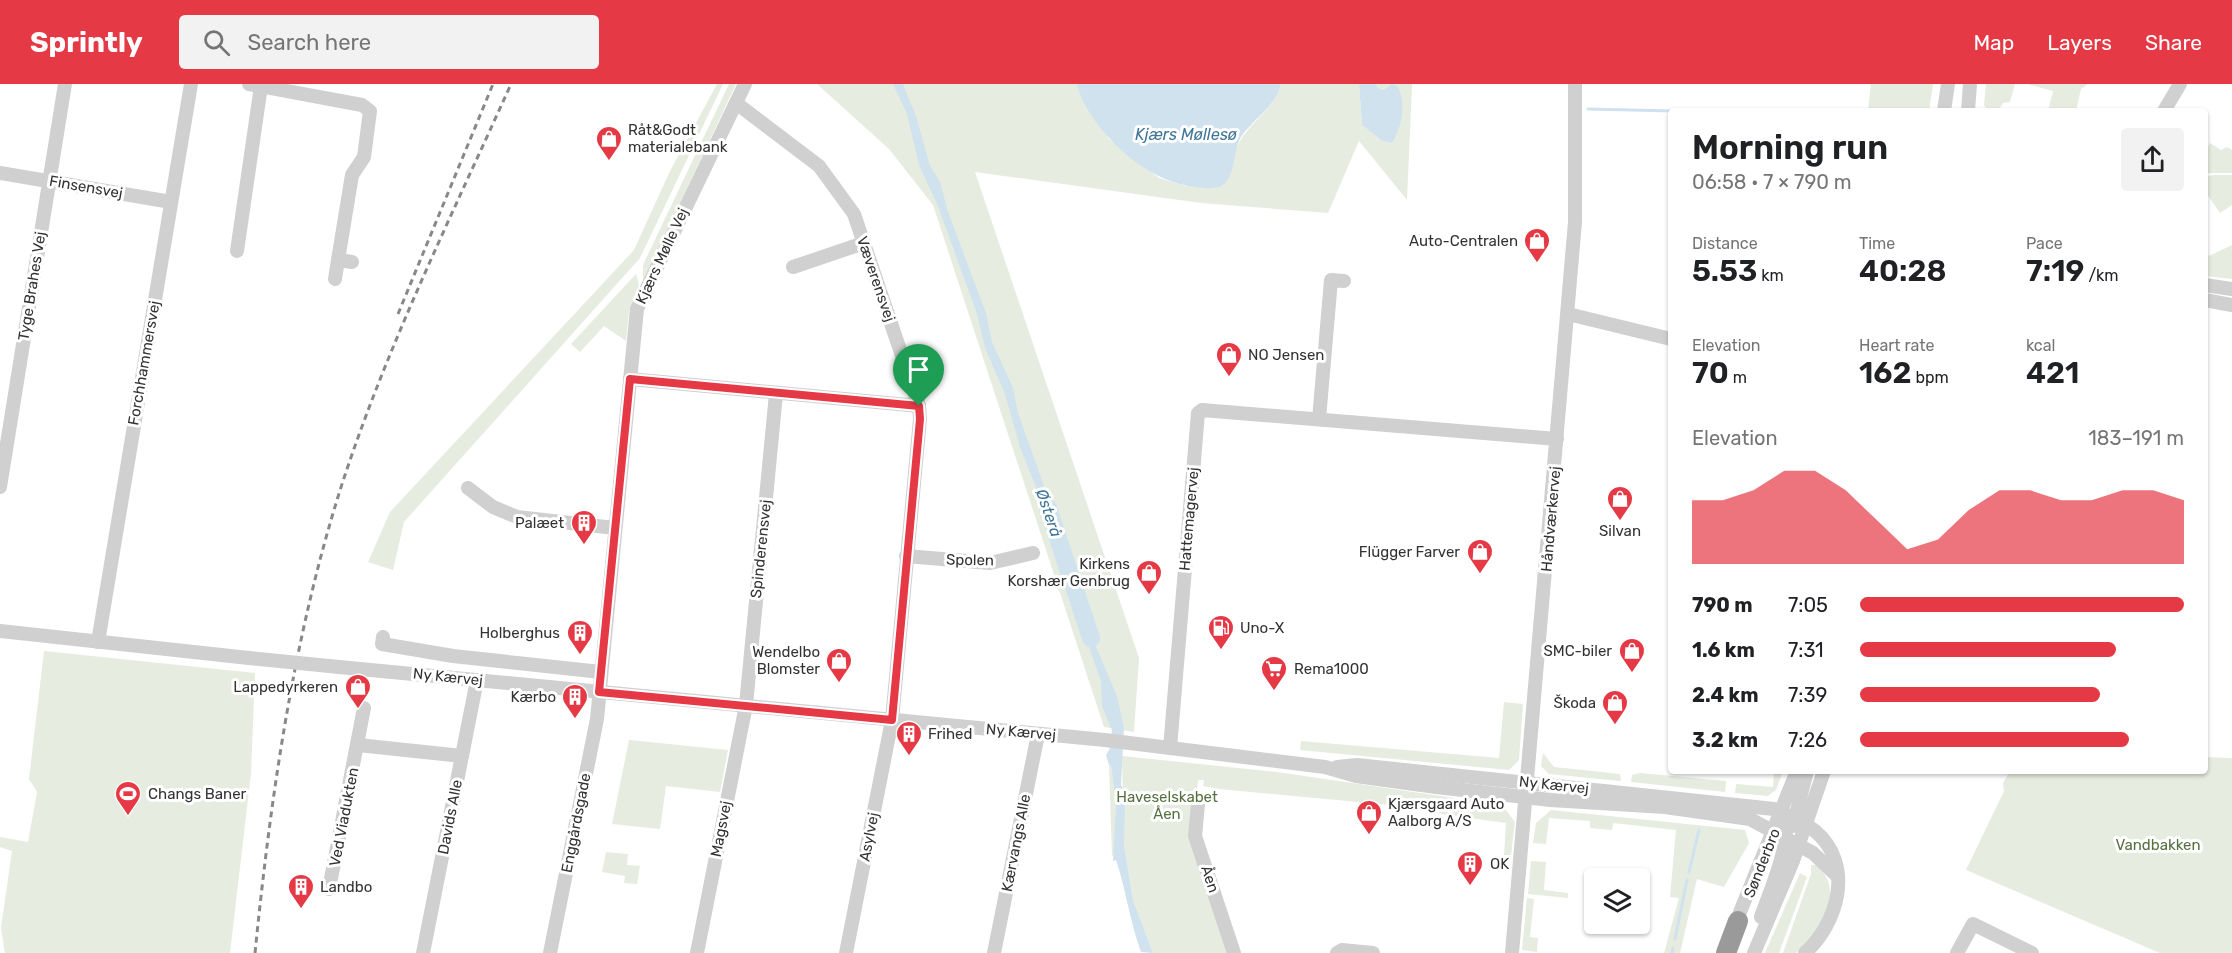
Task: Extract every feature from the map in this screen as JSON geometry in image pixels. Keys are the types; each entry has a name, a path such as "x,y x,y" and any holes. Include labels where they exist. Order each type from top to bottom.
{"highway":[{"path":"1726,953 1738,921"}],"street":[{"name":"Tyge Brahes Vej","path":"0,487 65,84"},
{"name":"Forchhammersvej","path":"98,642 190,84"},
{"name":"Kjærs Mølle Vej","path":"599,692 640,300 745,84"},
{"name":"Håndværkervej","path":"1512,953 1576,208 1575,84"},
{"path":"1944,108 1948,84"},
{"path":"1968,108 1970,84"},
{"path":"2166,108 2180,84"},
{"path":"237,251 255,85 362,105 370,111 371,116 364,157 352,175 334,279"},
{"name":"Væverensvej","path":"736,103 819,166 854,214 919,406 920,419 892,720"},
{"name":"Finsensvej","path":"0,173 171,202"},
{"path":"793,267 864,243"},
{"path":"338,260 352,262"},
{"path":"1319,420 1331,280 1344,281"},
{"path":"2208,286 2232,290"},
{"path":"2208,301 2232,305"},
{"path":"1568,314 1668,338"},
{"path":"630,379 919,406"},
{"name":"Spinderensvej","path":"746,705 776,394"},
{"name":"Hattemagervej","path":"1170,748 1198,413 1202,410 1557,439"},
{"path":"468,488 494,507 517,517 615,528"},
{"name":"Spolen","path":"906,556 990,563 1033,553"},
{"name":"Ny Kærvej","path":"0,631 339,667 1104,740 1325,767 1356,776 1527,798 1665,807 1750,819 1787,838 1824,862 1837,876"},
{"name":"Ny Kærvej","path":"383,637 382,644 453,656 601,672"},
{"name":"Davids Alle","path":"423,953 477,680"},
{"name":"Enggårdsgade","path":"550,953 597,719 599,692"},
{"name":"Magsvej","path":"697,953 746,705"},
{"name":"Ved Viadukten","path":"329,889 364,708"},
{"name":"Asylvej","path":"846,953 892,720"},
{"name":"Kærvangs Alle","path":"994,953 1038,734"},
{"path":"358,745 462,756"},
{"name":"Ny Kærvej","path":"1325,767 1357,765 1766,807 1794,819"},
{"name":"Sønderbro","path":"1794,819 1797,774"},
{"path":"1787,838 1794,836 1794,819 1806,774"},
{"name":"Sønderbro","path":"1752,953 1794,819 1822,774"},
{"name":"Åen","path":"1197,804 1196,836 1234,953"},
{"path":"1794,819 1826,844 1837,876 1837,901 1828,927 1819,940 1804,953"},
{"name":"Sønderbro","path":"1720,953 1787,838"},
{"path":"1957,953 1973,924 2032,953"},
{"path":"1337,953 1342,950 1373,953"}],"green space":[{"path":"717,84 723,84 640,258 404,522 393,570 368,562 390,512 634,250 670,171"},
{"path":"729,84 736,84 643,282 643,265"},
{"path":"817,84 1076,84 1109,139 1159,178 1186,186 1233,162 1241,139 1271,104 1281,84 1359,84 1362,125 1382,141 1392,143 1392,85 1384,90 1378,88 1376,84 1412,84 1407,200 1359,141 1328,213 1201,203 975,172 1139,658 1134,732 1104,727 933,205 889,149"},
{"path":"1871,84 1933,84 1929,108 1868,108"},
{"path":"1986,84 2015,84 2010,102 2003,103 2000,108 1986,108 1984,105"},
{"path":"2027,84 2088,84 2081,89 2077,108 2049,108 2053,91"},
{"path":"2210,143 2221,150 2227,147 2232,150 2232,173 2208,173"},
{"path":"2232,175 2232,205 2220,213 2208,195 2208,176"},
{"path":"2232,245 2232,279 2208,276 2208,254"},
{"path":"636,274 639,285 629,312 626,341 604,326 580,352 571,344"},
{"name":"Changs Baner","path":"44,651 255,673 251,773 230,953 5,953 1,928 12,851 0,847 0,837 28,842 37,792 29,779"},
{"path":"1504,702 1523,704 1519,760 1509,770 1300,750 1301,741 1499,758"},
{"path":"629,740 728,750 720,792 666,786 660,829 612,824"},
{"path":"1543,753 1554,767 1620,774 1621,781 1549,774 1541,766"},
{"name":"Haveselskabet Åen","path":"1122,756 1277,772 1502,805 1515,822 1511,855 1504,855 1506,823 1442,814 1433,809 1219,789 1203,786 1204,780 1198,780 1194,820 1229,953 1153,953 1133,900 1124,844"},
{"name":"Vandbakken","path":"2208,757 2232,758 2232,953 2160,953 1966,870 2004,791 2003,783 2008,774 2208,774"},
{"path":"1111,764 1116,805 1115,853 1112,856 1109,765"},
{"path":"1640,773 1726,781 1725,792 1631,782 1632,775"},
{"path":"1774,774 1782,774 1776,790 1768,796 1735,793 1736,784 1773,787"},
{"path":"1551,810 1745,830 1749,843 1724,887 1697,879 1680,953 1664,953 1679,898 1670,897 1676,830 1613,823 1612,830 1590,828 1590,821 1549,818 1546,844 1533,843 1536,823"},
{"path":"606,852 628,854 627,865 640,866 637,884 624,883 625,876 602,872"},
{"path":"1531,861 1546,862 1544,890 1568,893 1568,898 1528,894"},
{"path":"1811,865 1816,865 1825,875 1830,887 1827,911 1814,934 1796,953 1783,953 1811,874"},
{"path":"1800,873 1807,877 1779,953 1765,953"},
{"path":"1527,898 1534,899 1530,937 1538,938 1537,952 1522,950"}],"water":[{"path":"893,84 903,84 916,116 930,166 940,182 948,212 986,313 992,342 1013,388 1018,413 1043,483 1057,538 1075,582 1083,616 1117,696 1124,728 1121,785 1125,792 1124,844 1133,900 1153,953 1141,952 1116,860 1113,861 1116,805 1111,765 1106,755 1110,748 1112,730 1102,706 1101,681 1089,647 1078,627 1068,587 1053,551 1038,492 1020,447 1005,394 985,348 977,314 938,206 919,165 907,114"},
{"name":"Kjærs Møllesø","path":"1076,84 1281,84 1275,99 1243,134 1227,180 1220,187 1210,188 1179,184 1147,170 1132,159 1105,134 1094,120"},
{"path":"1359,84 1376,84 1378,88 1384,90 1392,84 1397,86 1402,99 1402,115 1392,143 1382,141 1362,125"}],"waterway":[{"path":"1588,109 1668,111"},
{"name":"Østerå","path":"1048,508 1091,638"},
{"path":"1689,872 1699,830"},
{"path":"1675,939 1687,880"},
{"path":"1672,953 1673,948"}],"railway":[{"path":"398,314 493,84"},
{"path":"255,953 277,774 287,714 298,655 326,538 361,430 400,330 511,84"}],"place":[{"name":"Råt&Godt materialebank","path":"609,162"},
{"name":"Auto-Centralen","path":"1537,264"},
{"name":"NO Jensen","path":"1229,378"},
{"name":"Silvan","path":"1620,522"},
{"name":"Palæet","path":"584,546"},
{"name":"Flügger Farver","path":"1480,575"},
{"name":"Kirkens Korshær Genbrug","path":"1149,596"},
{"name":"Uno-X","path":"1221,651"},
{"name":"Holberghus","path":"580,656"},
{"name":"SMC-biler","path":"1632,674"},
{"name":"Wendelbo Blomster","path":"839,684"},
{"name":"Rema1000","path":"1274,692"},
{"name":"Lappedyrkeren","path":"358,710"},
{"name":"Kærbo","path":"575,720"},
{"name":"Škoda","path":"1615,726"},
{"name":"Frihed","path":"909,757"},
{"name":"Changs Baner","path":"128,817"},
{"name":"Kjærsgaard Auto Aalborg A/S","path":"1369,836"},
{"name":"OK","path":"1470,887"},
{"name":"Landbo","path":"301,910"}],"route":[{"path":"630,379 919,406 920,419 892,720 599,692 630,379"}]}
